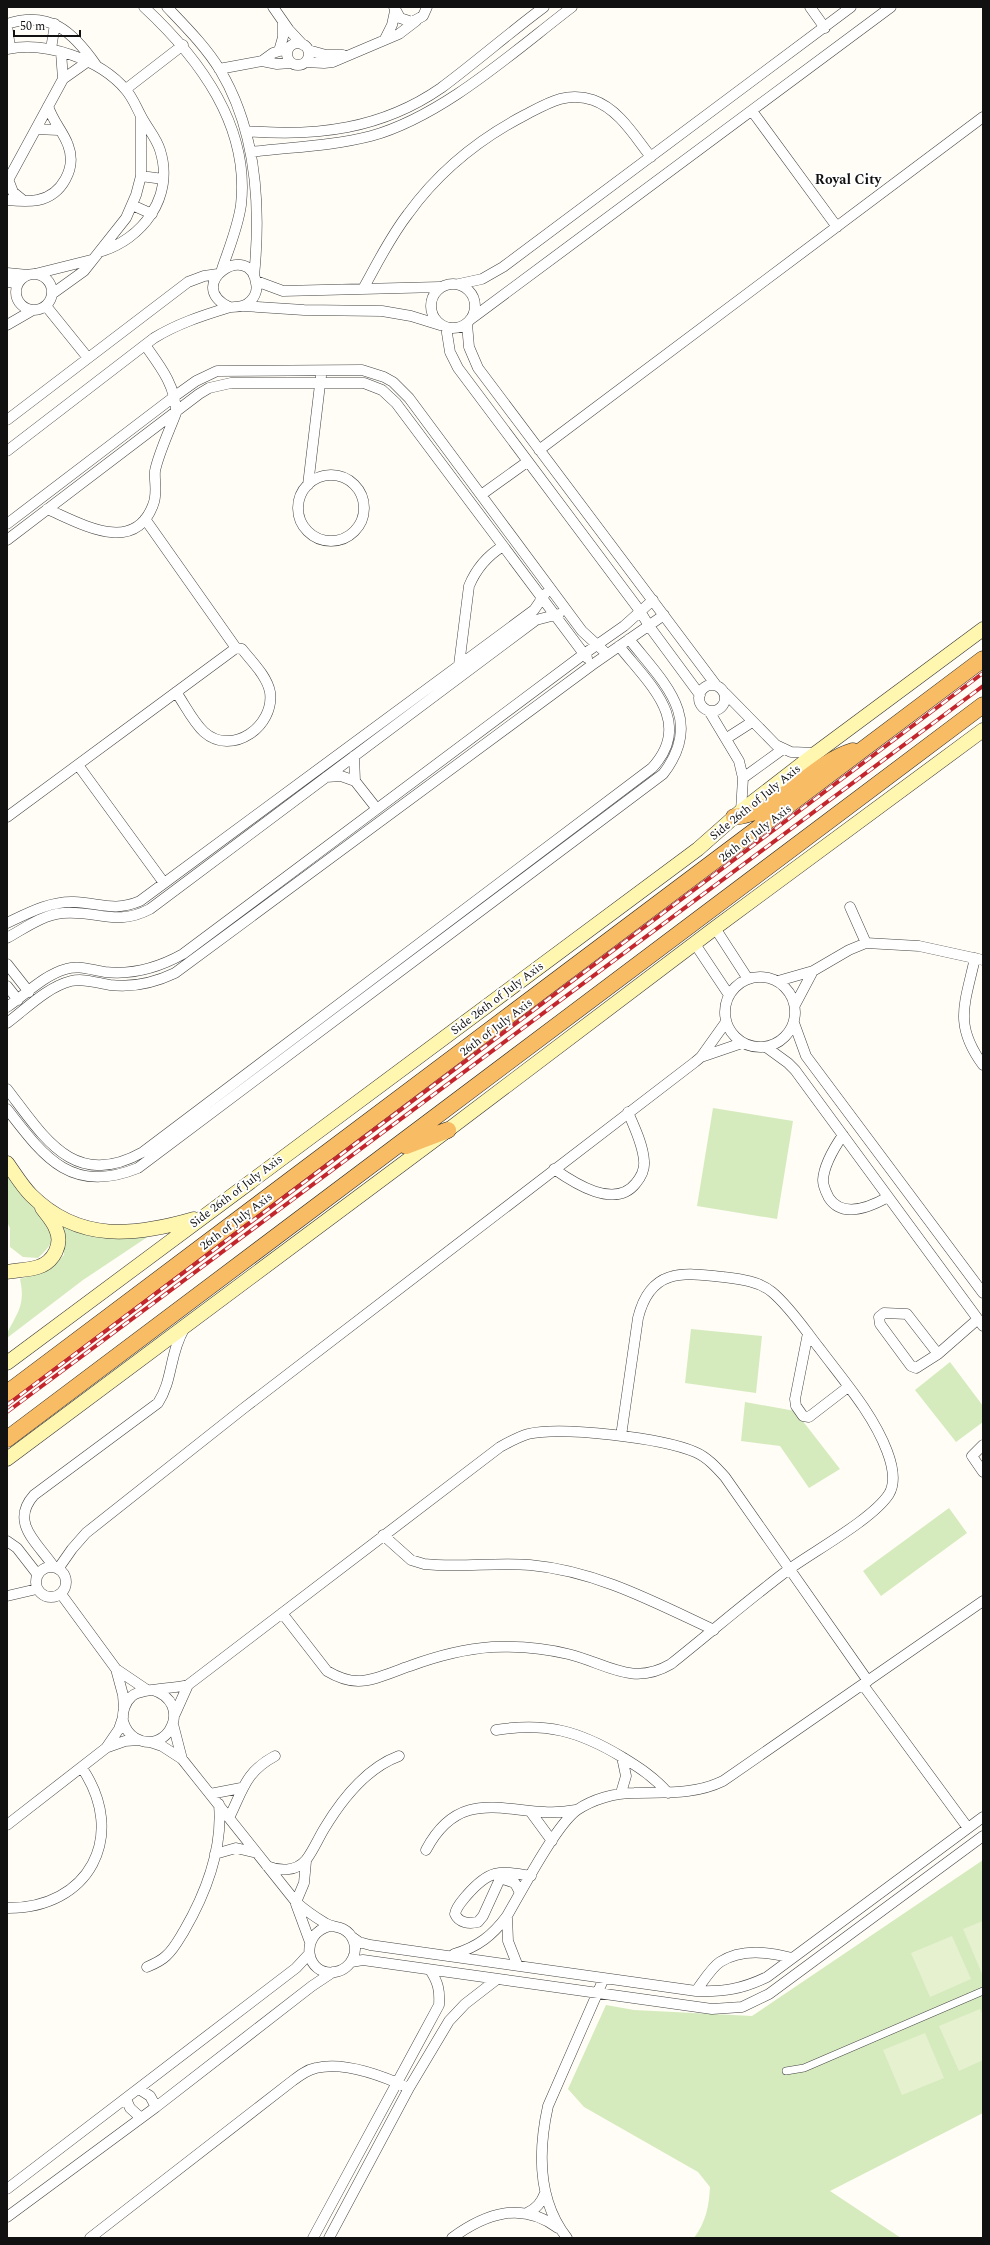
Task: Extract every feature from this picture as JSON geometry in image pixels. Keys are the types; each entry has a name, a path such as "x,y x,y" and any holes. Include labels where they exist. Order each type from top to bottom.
{"highway":[{"name":"26th of July Axis","path":"7,1393 867,748 983,659"},
{"path":"7,1439 983,705"},
{"path":"737,814 754,813 837,757 867,748"},
{"path":"389,1152 448,1130"}],"main road":[{"name":"Side 26th of July Axis","path":"7,1363 202,1216 698,849 737,814 816,753 983,629"},
{"path":"7,1459 186,1327 715,928 983,730"},
{"path":"7,1164 32,1195 56,1229 58,1244 53,1257 46,1263 38,1267 7,1272"},
{"path":"32,1195 48,1209 72,1222 112,1232 153,1230 202,1216"}],"street":[{"path":"144,7 183,45 213,88 224,110 236,146 241,184 241,204 238,223 214,285 214,291 220,301 229,307"},
{"path":"167,7 203,46 219,69 232,95 246,131 251,152 256,210 255,278 257,287 253,298 243,306"},
{"path":"273,7 283,22 306,48 306,62"},
{"path":"810,7 825,28"},
{"path":"7,420 188,282 220,271 228,266 240,265 245,267 255,278 283,291 440,287 482,279 503,266 651,157 851,7"},
{"path":"7,451 145,345 182,322 229,307 243,306 304,310 382,311 411,316 443,326 457,328 469,321 891,7"},
{"path":"394,9 403,20 416,21"},
{"path":"385,39 392,25 394,9"},
{"path":"262,61 277,64 291,63 299,65 306,62 324,64 399,34 416,21 428,9"},
{"path":"246,131 309,134 337,130 391,115 440,88 540,9 548,25"},
{"path":"251,152 346,141 397,127 421,117 454,96 548,25 566,9"},
{"path":"7,282 18,283 31,275 95,256 124,243 141,228 152,214 160,197 163,179 163,165 158,146 149,128 141,117 137,106 126,89 98,68 56,50 31,47 9,49 7,24 36,19 63,28 78,39 98,68"},
{"path":"283,22 284,49 291,63"},
{"path":"54,24 56,50 63,79"},
{"path":"219,69 262,61 296,44 326,55 349,54"},
{"path":"126,89 183,45"},
{"path":"24,201 13,192 8,180 63,79 87,62"},
{"path":"363,289 407,214 431,185 458,158 488,135 556,99 581,97 606,106 616,114 651,157"},
{"path":"7,200 24,201 45,198 59,188 69,173 70,154 68,145 58,130 48,106"},
{"path":"752,111 837,227"},
{"path":"9,324 33,310 46,306 52,294 84,271 118,230 132,205 141,176 141,117"},
{"path":"539,450 983,117"},
{"path":"36,129 58,130"},
{"path":"141,176 163,179"},
{"path":"132,205 152,214"},
{"path":"7,273 31,275 47,280 52,294"},
{"path":"18,283 16,294 18,300 26,308 33,310"},
{"path":"459,284 473,296 475,308 469,321 469,347 478,368 716,686 776,745 783,749 816,753"},
{"path":"440,287 436,291 431,303 432,315 443,326 453,361 640,610 649,626 700,695 700,703 709,711 727,738 739,761 743,778 737,814"},
{"path":"9,324 18,300"},
{"path":"46,306 88,358"},
{"path":"47,509 99,531 112,534 126,531 146,519 154,503 155,471 176,413 175,396 166,376 145,345"},
{"path":"308,485 320,477 328,475 336,475 350,480 360,492 364,504 364,514 358,527 346,537 339,540 324,539 310,532 301,520 299,505 300,498 308,485 322,370"},
{"path":"7,524 196,380 216,371 362,370 393,382 409,398 582,631 598,644 607,654"},
{"path":"7,540 176,413 199,394 231,382 364,382 374,385 390,396 592,665"},
{"path":"481,495 528,462"},
{"path":"146,519 236,648 242,649 266,681 270,691 268,713 256,730 236,740 214,737 205,732 176,692"},
{"path":"459,665 469,586 482,563 503,546"},
{"path":"7,923 34,910 60,903 73,902 104,907 123,907 140,901 534,610 541,597 551,589"},
{"path":"7,1007 55,973 66,969 88,968 114,973 128,973 143,971 170,961 183,954 584,654 630,622 640,610 653,600"},
{"path":"7,938 49,916 75,913 114,919 138,915 150,909 536,620 556,616 565,609"},
{"path":"7,1023 50,991 66,983 84,980 127,986 149,984 175,973 607,654 664,615"},
{"path":"7,1109 41,1152 62,1168 87,1176 100,1177 126,1173 138,1168 663,774 673,759 680,743 682,731 679,707 673,696 629,639"},
{"path":"7,1088 48,1142 68,1157 93,1165 119,1163 143,1152 652,768 666,749 670,737 668,713 662,702 619,646"},
{"path":"7,817 236,648"},
{"path":"700,695 708,686 716,686"},
{"path":"709,711 721,708 725,702 725,694"},
{"path":"727,738 752,722"},
{"path":"743,778 783,749"},
{"path":"354,756 355,781"},
{"path":"78,765 164,883"},
{"path":"326,777 341,776 355,781 377,809"},
{"path":"850,907 866,943"},
{"path":"715,928 748,978"},
{"path":"778,981 813,971 849,950 866,943 919,946 979,959 963,1012 963,1024 970,1048 983,1065"},
{"path":"695,944 729,994"},
{"path":"7,964 29,992"},
{"path":"795,1005 813,971"},
{"path":"794,1023 778,1043 766,1047 750,1046 742,1043 732,1034 726,1022 725,1003 729,994 737,985 748,978 768,978 778,981 792,996 795,1005 794,1023 806,1056 983,1293"},
{"path":"7,986 18,1000"},
{"path":"186,1327 173,1352 167,1387 158,1403 34,1495 26,1506 23,1513 24,1526 56,1568 66,1578 66,1587 61,1594 48,1597 37,1589 36,1582 38,1575 44,1569 56,1568 86,1533 244,1408 701,1057 726,1022"},
{"path":"701,1057 742,1043"},
{"path":"766,1047 795,1070 981,1323 938,1354 918,1367 911,1366 880,1324 879,1317 884,1313 907,1314 938,1354"},
{"path":"554,1169 577,1184 600,1193 612,1194 630,1190 642,1175 645,1162 628,1112"},
{"path":"843,1135 832,1151 824,1172 823,1182 826,1192 831,1200 839,1206 852,1209 872,1206 888,1197"},
{"path":"132,1158 138,1168"},
{"path":"282,1613 327,1671 337,1677 359,1682 457,1652 510,1647 567,1654 624,1674 648,1674 671,1664 789,1570 874,1511 889,1494 892,1486 892,1467 884,1444 848,1386 808,1333 774,1294 754,1283 684,1273 673,1275 664,1279 648,1291 641,1304 621,1436"},
{"path":"808,1333 795,1399 796,1406 803,1416 809,1417 848,1386"},
{"path":"150,1742 164,1737 174,1720 180,1699 188,1684 513,1439 543,1432 621,1436 677,1446 696,1452 712,1463 725,1477 865,1683 968,1828"},
{"path":"983,1445 972,1456 983,1472"},
{"path":"383,1536 411,1560 424,1564 510,1563 561,1569 580,1574 632,1591 714,1630"},
{"path":"7,1540 17,1548 38,1575"},
{"path":"7,1596 37,1589"},
{"path":"61,1594 116,1669 132,1682 166,1696 171,1702 182,1759"},
{"path":"426,1850 436,1832 448,1820 463,1812 496,1806 558,1813 576,1810 602,1798 621,1793 668,1793 705,1789 723,1782 983,1601"},
{"path":"116,1669 123,1712 128,1731 139,1740"},
{"path":"7,1825 106,1748 117,1734 123,1712 133,1695 150,1690 188,1684"},
{"path":"496,1730 530,1726 563,1730 595,1741 651,1776 668,1793"},
{"path":"106,1748 125,1741 139,1740 162,1746 182,1759 296,1902 330,1926 342,1928 359,1942 696,1991 714,1992 745,1988 767,1977 983,1817"},
{"path":"229,1818 241,1788 255,1769 274,1756"},
{"path":"333,1972 320,1969 311,1960 309,1954 310,1942 296,1902 304,1882 306,1861 330,1820 357,1785 371,1771 386,1761 399,1756"},
{"path":"621,1793 626,1776 622,1757"},
{"path":"7,1908 25,1909 43,1905 59,1898 75,1886 87,1872 96,1855 102,1831 99,1801 92,1784 82,1768"},
{"path":"210,1794 241,1788"},
{"path":"148,1966 167,1956 177,1943 200,1900 215,1854 220,1829 219,1804"},
{"path":"451,1955 468,1950 483,1942 496,1930 507,1916 562,1826 576,1810"},
{"path":"530,1811 544,1827 552,1841"},
{"path":"351,1962 363,1960 496,1980 712,2009 735,2008 756,2001 983,1836"},
{"path":"215,1854 236,1848 257,1853"},
{"path":"267,1866 276,1870 287,1870 306,1861"},
{"path":"503,1876 499,1881 481,1920 468,1923 457,1919 455,1914 456,1908 480,1881 487,1876 503,1876 531,1876"},
{"path":"503,1876 515,1883 520,1893"},
{"path":"507,1916 508,1941 517,1964"},
{"path":"310,1942 318,1931 330,1926"},
{"path":"7,2217 156,2107 312,1986 333,1972 346,1967 351,1962 355,1950 352,1937"},
{"path":"696,1991 719,1963 739,1954 766,1953 792,1958"},
{"path":"7,2189 296,1968 309,1954"},
{"path":"313,2238 439,2005 440,1992 437,1980 430,1970"},
{"path":"560,2230 545,2193 541,2150 548,2106 599,1993 604,1978"},
{"path":"329,2238 409,2088 452,2017 464,2004 496,1980"},
{"path":"786,2071 804,2068 983,1991"},
{"path":"90,2238 308,2070 329,2066 342,2068 397,2082 409,2088"},
{"path":"139,2089 150,2096 156,2107"},
{"path":"126,2099 133,2112 141,2118"},
{"path":"452,2238 484,2218 496,2215 527,2213 536,2209 542,2202 545,2193"},
{"path":"527,2213 539,2217 560,2230 567,2238"}],"green space":[{"path":"713,1108 793,1121 777,1219 697,1206"},
{"path":"7,1176 46,1223 52,1235 50,1245 38,1258 23,1257 10,1247 10,1228 7,1222"},
{"path":"62,1224 149,1236 83,1280 7,1338 21,1303 22,1289 20,1279 44,1270 64,1255"},
{"path":"691,1329 762,1336 756,1393 685,1383"},
{"path":"950,1362 983,1406 983,1422 956,1442 915,1390"},
{"path":"745,1402 795,1411 840,1469 809,1488 780,1446 741,1441"},
{"path":"949,1508 967,1533 881,1596 863,1571"},
{"path":"983,1860 983,2113 830,2191 901,2238 694,2238 706,2214 710,2187 698,2172 584,2107 568,2089 606,2005 634,2010 752,2016"},
{"path":"983,1921 983,1976 963,1929"},
{"path":"952,1936 971,1979 930,1997 911,1953"},
{"path":"980,2009 983,2015 983,2060 959,2071 939,2026"},
{"path":"925,2033 944,2078 902,2095 883,2050"}],"railway":[{"path":"7,1405 983,673"},
{"path":"7,1412 983,686"}],"district":[{"name":"Royal City","path":"848,179"}]}
